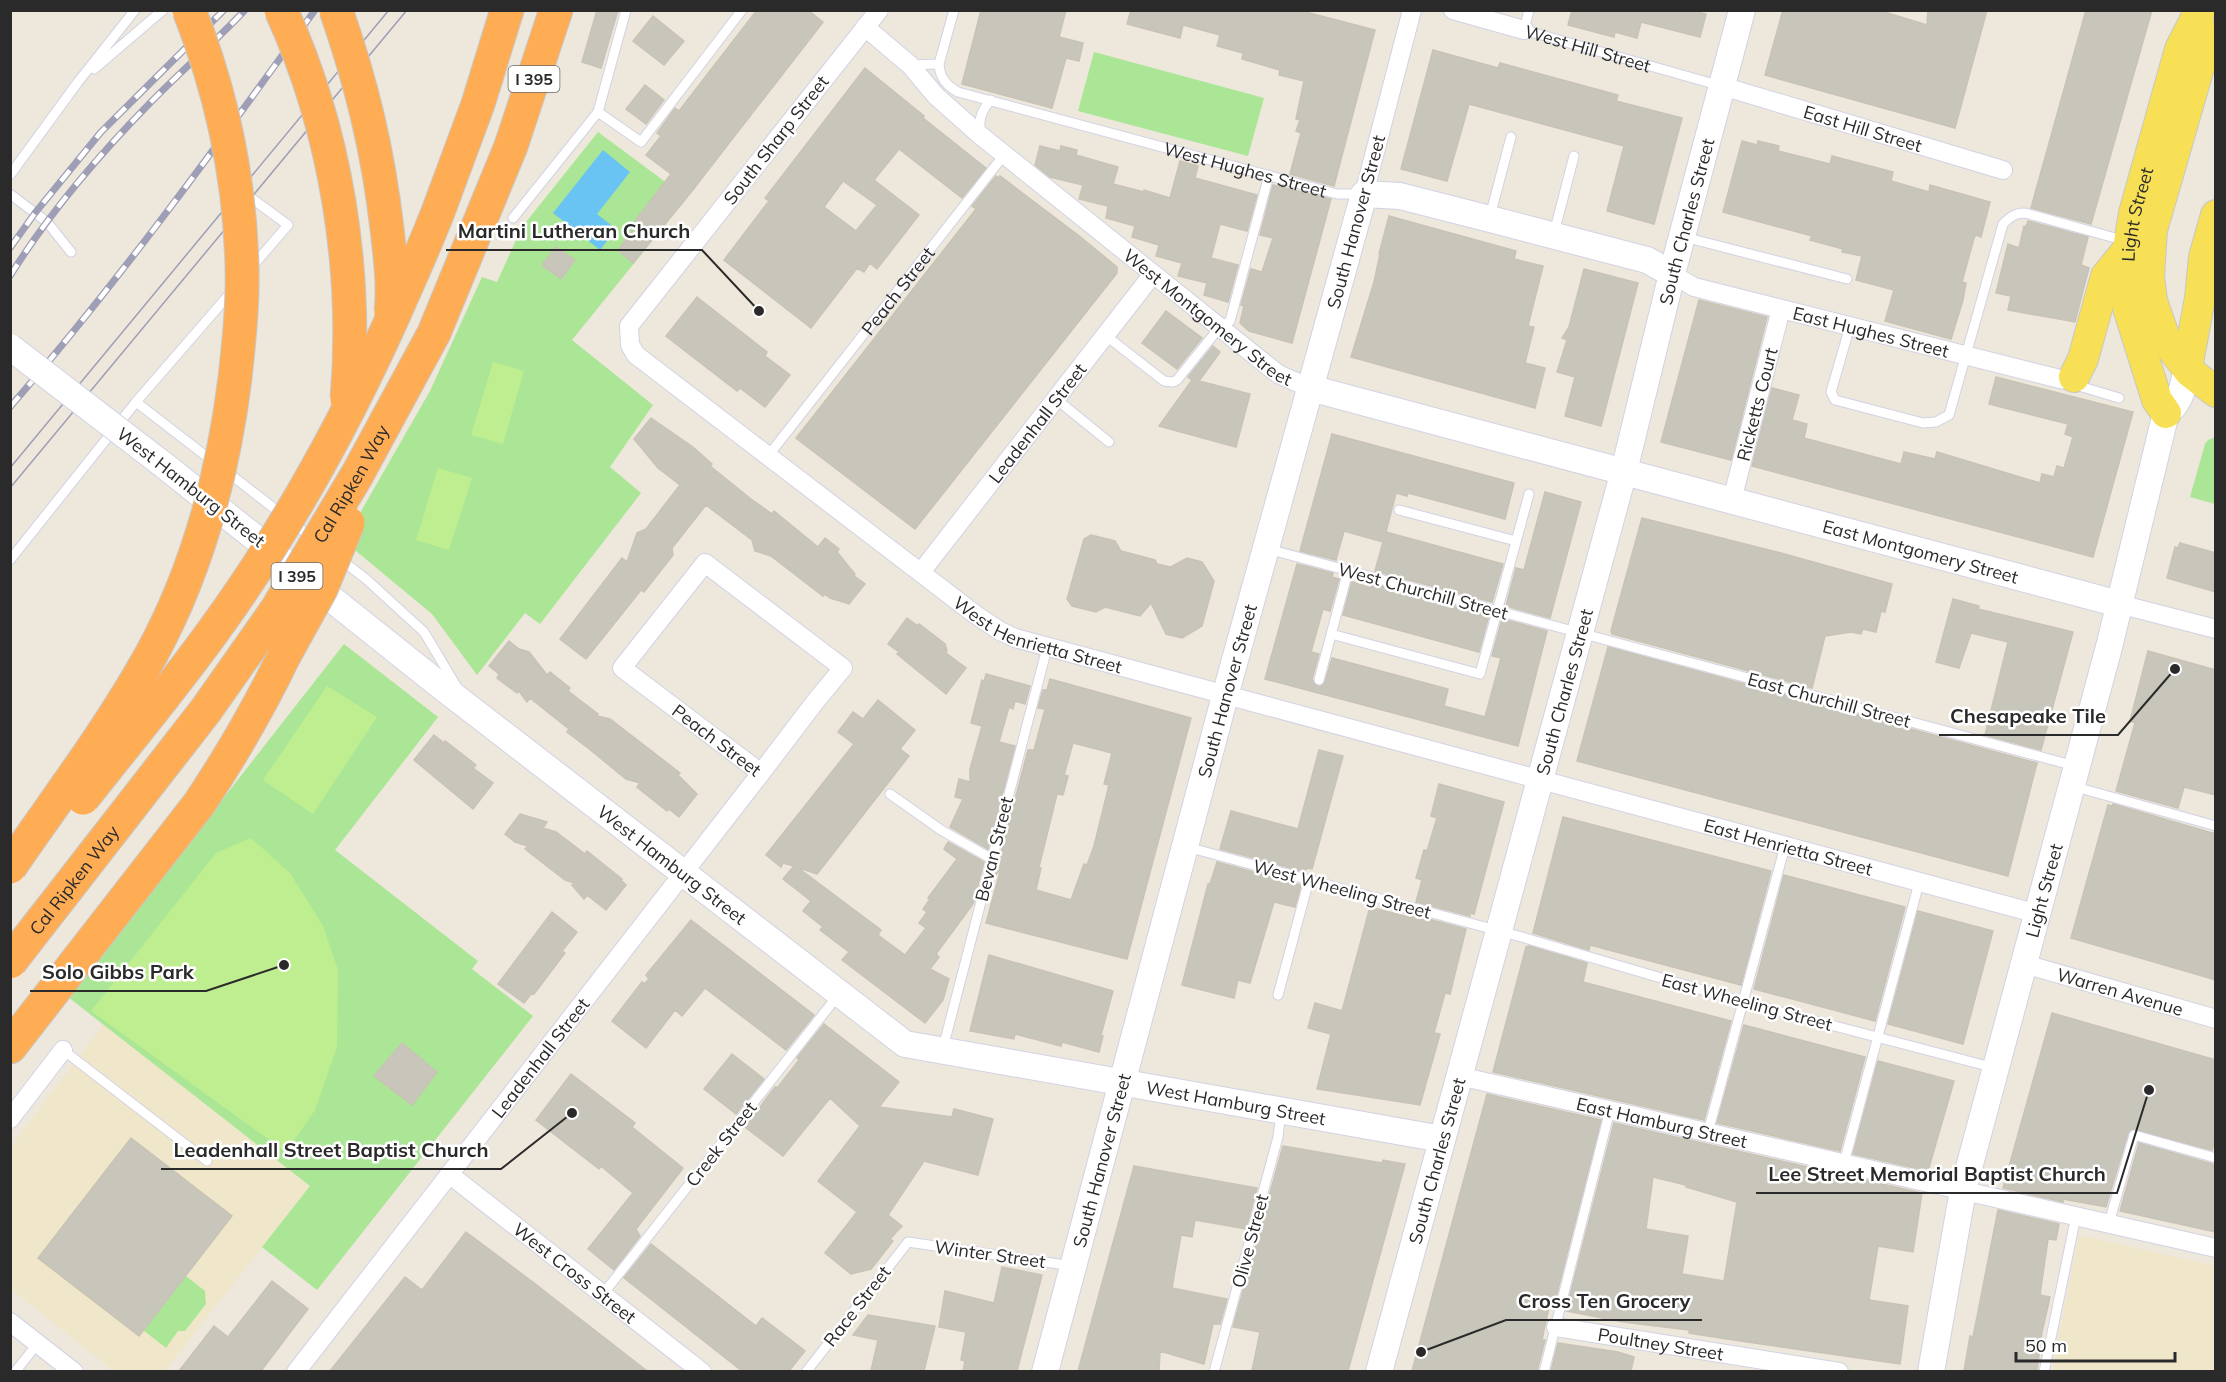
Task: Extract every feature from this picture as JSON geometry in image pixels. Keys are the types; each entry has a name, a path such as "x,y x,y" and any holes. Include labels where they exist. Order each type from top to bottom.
{"highway":[{"path":"10,867 111,721 151,654 187,578 201,539 228,435 241,332 243,268 239,223 219,100 189,10"},
{"path":"281,10 310,82 336,188 346,256 350,366 343,438 330,513 310,588 284,656"},
{"path":"10,1047 199,804 228,762 321,589 347,528 362,481 380,409 391,307 389,249 378,160 357,72 336,10"},
{"name":"Cal Ripken Way","path":"10,890 213,631 321,463 377,352 417,262 467,134 507,10"},
{"name":"Cal Ripken Way","path":"10,962 206,710 277,609 357,475 434,333 511,146 556,10"}],"main road":[{"name":"Light Street","path":"2166,413 2157,400 2128,308 2126,292 2128,246 2134,213 2180,50 2199,14"},
{"name":"Light Street","path":"2187,368 2160,330 2152,302 2149,276 2152,230 2202,57 2199,14"},
{"name":"Light Street","path":"2187,368 2200,298 2204,257 2216,215"},
{"path":"2074,377 2082,359 2106,276 2128,246"},
{"path":"2200,298 2216,333"},
{"path":"2187,368 2216,392"}],"street":[{"name":"South Sharp Street","path":"629,326 879,10"},
{"name":"South Hanover Street","path":"1045,1371 1225,696 1365,194 1412,10"},
{"name":"West Hill Street","path":"1453,10 1524,30"},
{"name":"South Charles Street","path":"1379,1371 1624,471 1672,274 1742,10"},
{"name":"West Montgomery Street","path":"865,27 910,65 936,96 1004,155 1278,374 1310,388 1624,471"},
{"name":"East Hill Street","path":"1722,86 2003,170"},
{"name":"West Hughes Street","path":"1365,194 1400,196 1554,235 1647,260 1672,274"},
{"name":"Leadenhall Street","path":"921,572 1153,274"},
{"name":"East Hughes Street","path":"1672,274 1694,287 2060,379 2069,380 2074,377"},
{"name":"Ricketts Court","path":"1732,500 1781,309"},
{"name":"West Henrietta Street","path":"629,326 630,345 636,355 1000,631 1047,648 1540,780"},
{"name":"West Hamburg Street","path":"10,347 165,466 470,708 905,1044 1442,1139"},
{"name":"Light Street","path":"1931,1371 1963,1190 2120,604 2166,413 2174,408 2181,394 2187,368"},
{"name":"East Montgomery Street","path":"1624,471 2216,629"},
{"name":"Peach Street","path":"705,563 843,668 761,773 622,668 705,563"},
{"name":"Leadenhall Street","path":"296,1371 761,773"},
{"name":"East Henrietta Street","path":"1540,780 2038,914"},
{"name":"Warren Avenue","path":"2025,964 2216,1019"},
{"path":"10,1119 63,1050"},
{"name":"East Hamburg Street","path":"1459,1076 2216,1248"},
{"name":"West Cross Street","path":"449,1174 702,1371"},
{"path":"10,1322 38,1343 65,1369"},
{"name":"Poultney Street","path":"1556,1328 1839,1371"}],"lane":[{"path":"10,175 78,82 135,10"},
{"path":"78,82 163,10"},
{"path":"513,218 598,112 626,10"},
{"path":"598,112 641,142 742,10"},
{"path":"910,65 939,64 954,10"},
{"path":"1524,30 1529,10"},
{"name":"West Hill Street","path":"1524,30 1722,86"},
{"name":"West Hughes Street","path":"939,64 940,74 947,86 958,92 1337,194 1365,194"},
{"path":"981,135 979,119 982,110 991,100"},
{"path":"1490,219 1511,137"},
{"name":"Peach Street","path":"768,456 1004,155"},
{"path":"1554,235 1574,156"},
{"path":"1105,335 1164,381 1177,380 1219,328 1230,321 1269,175"},
{"path":"10,194 47,222 71,252"},
{"path":"10,560 136,402 288,225 251,198"},
{"path":"1850,326 1831,392 1835,400 1923,423 1936,422 1949,415 2003,224 2010,217 2017,213 2025,213 2128,246"},
{"path":"1682,236 1847,279"},
{"path":"2074,377 2079,386 2119,398"},
{"path":"1056,399 1109,442"},
{"path":"136,402 366,579 424,632 470,708"},
{"path":"1331,634 1480,674 1529,494"},
{"path":"1399,510 1516,541"},
{"name":"West Churchill Street","path":"1266,548 1580,633"},
{"path":"1319,680 1348,571"},
{"name":"East Churchill Street","path":"1580,633 2075,776 2216,826"},
{"name":"Bevan Street","path":"942,1051 1047,648"},
{"path":"890,794 941,830 992,859"},
{"name":"West Wheeling Street","path":"1185,846 1499,931"},
{"path":"1708,1132 1785,846"},
{"path":"1278,995 1309,880"},
{"path":"1844,1163 1920,883"},
{"name":"East Wheeling Street","path":"1499,931 1743,1002 1996,1068"},
{"name":"Creek Street","path":"603,1294 840,994"},
{"path":"63,1050 207,1161"},
{"path":"1544,1371 1610,1110"},
{"name":"Olive Street","path":"1214,1371 1278,1137 1281,1111"},
{"path":"2109,1223 2134,1135 2216,1158"},
{"path":"2044,1371 2076,1216"},
{"name":"Winter Street","path":"908,1242 1072,1266"},
{"name":"Race Street","path":"806,1371 908,1242"},
{"path":"15,1371 38,1343"}],"shaded area":[{"path":"104,1024 310,1186 165,1371 114,1371 11,1289 10,1148"},
{"path":"2079,1235 2215,1266 2215,1371 2052,1371"}],"green space":[{"path":"1094,52 1264,98 1248,156 1078,111"},
{"path":"598,132 687,198 572,340 653,405 610,467 641,493 540,624 525,613 477,675 432,614 344,541 430,391 482,277 497,282 522,227"},
{"path":"493,362 524,371 503,444 471,435"},
{"path":"2215,437 2215,504 2190,497 2205,444"},
{"path":"438,468 472,478 449,550 416,540"},
{"path":"344,644 438,717 335,850 478,961 472,969 533,1016 317,1290 262,1247 310,1186 68,997"},
{"path":"327,686 377,717 313,814 263,780"},
{"path":"251,838 290,873 323,926 338,970 337,1047 315,1110 286,1152 91,1011 216,853"},
{"path":"186,1276 205,1291 206,1304 185,1331 178,1331 166,1348 143,1330"}],"water":[{"path":"603,150 630,172 597,214 616,229 600,250 553,213"}],"building":[{"path":"597,10 618,10 601,68 582,62"},
{"path":"757,10 808,10 823,22 633,263 618,250 638,224 635,221 671,174 646,155 661,136 657,133 675,108 679,111"},
{"path":"981,10 1066,10 1059,37 1083,43 1079,61 1066,58 1052,108 962,84"},
{"path":"1131,10 1298,10 1375,30 1334,186 1290,174 1301,133 1296,131 1300,120 1296,119 1304,81 1279,75 1280,70 1242,59 1243,53 1217,46 1220,35 1183,25 1180,38 1127,24"},
{"path":"1572,10 1702,10 1701,13 1706,14 1700,37 1641,22 1637,38 1615,32 1614,37 1568,25"},
{"path":"1783,10 1878,10 1927,25 1928,10 1987,10 1955,128 1765,75"},
{"path":"2086,10 2152,10 2091,224 2031,208"},
{"path":"653,16 684,41 664,65 633,41"},
{"path":"1433,50 1498,68 1500,63 1618,95 1616,101 1682,118 1654,224 1607,211 1624,146 1469,104 1447,181 1401,169"},
{"path":"865,68 986,168 962,198 899,149 874,180 919,215 877,269 870,263 864,272 857,268 811,328 724,260 769,201 765,198","holes":["843,181 877,205 856,231 824,207"]},
{"path":"645,85 664,100 646,124 626,109"},
{"path":"1742,141 1757,145 1758,141 1779,146 1778,151 1830,164 1832,156 1893,172 1891,181 1929,192 1930,185 1990,202 1981,237 1976,235 1974,238 1962,282 1966,283 1963,300 1951,339 1885,321 1894,290 1856,280 1862,256 1842,252 1843,249 1810,240 1812,236 1723,212"},
{"path":"1040,146 1060,151 1061,146 1077,150 1076,155 1118,167 1113,184 1170,198 1180,161 1198,166 1195,178 1257,195 1247,231 1220,224 1211,258 1238,265 1228,302 1204,295 1207,283 1178,276 1182,263 1156,256 1159,245 1132,237 1135,226 1106,218 1108,206 1079,199 1083,185 1050,177 1035,165"},
{"path":"996,176 999,178 1000,176 1078,235 1117,267 1117,273 915,529 796,438 976,209 972,206"},
{"path":"1273,185 1331,199 1292,343 1249,331 1240,323 1244,306 1241,305 1251,269 1262,272 1273,238 1260,235"},
{"path":"1389,216 1516,251 1514,259 1543,266 1528,326 1534,327 1525,363 1545,368 1535,408 1351,357 1374,282"},
{"path":"2028,221 2088,237 2081,265 2089,268 2075,322 2008,310 2011,296 1996,293 2008,244 2019,248 2024,226 2026,227"},
{"path":"556,247 575,260 561,279 542,265"},
{"path":"1584,269 1638,283 1601,426 1565,416 1575,377 1557,372 1567,340 1562,338 1569,327"},
{"path":"697,297 767,352 765,356 790,375 765,407 740,388 737,391 666,336"},
{"path":"1699,300 1767,317 1731,460 1661,442"},
{"path":"1166,311 1202,338 1177,369 1142,343"},
{"path":"1213,346 1220,352 1199,381 1250,394 1236,447 1159,426 1192,380 1188,377"},
{"path":"1996,377 2133,412 2093,557 1752,466 1772,388 1799,395 1792,420 1807,424 1804,438 1901,464 1904,452 1935,459 1937,452 2040,483 2042,474 2054,477 2057,466 2064,468 2073,437 2065,434 2068,424 1989,404"},
{"path":"651,418 693,447 712,464 710,466 751,499 772,514 774,511 818,547 825,538 839,549 837,552 855,574 854,576 865,584 849,604 824,594 823,596 771,556 755,551 752,540 706,505 672,548 673,555 644,592 641,590 586,659 560,639 622,558 627,562 637,533 646,529 680,485 658,468 634,439"},
{"path":"1332,434 1514,483 1505,519 1408,493 1407,496 1396,493 1386,532 1503,564 1492,602 1375,571 1383,542 1344,531 1336,560 1300,551"},
{"path":"1545,492 1581,502 1550,618 1506,606 1516,568 1524,570"},
{"path":"1642,518 1892,584 1885,612 1881,611 1876,632 1863,629 1861,634 1851,632 1825,636 1812,688 1612,634"},
{"path":"1091,535 1115,541 1121,551 1155,560 1157,564 1171,567 1187,558 1202,562 1214,581 1202,626 1182,638 1166,634 1151,603 1140,616 1105,607 1096,612 1072,606 1067,599 1084,539"},
{"path":"2180,543 2216,553 2216,592 2167,578 2175,547 2178,548"},
{"path":"1297,564 1333,573 1332,577 1339,579 1330,611 1323,609 1311,652 1319,654 1312,679 1317,686 1325,682 1332,658 1448,689 1444,706 1485,717 1501,658 1492,656 1502,619 1547,631 1518,746 1265,679"},
{"path":"1352,582 1371,588 1372,584 1489,615 1479,652 1343,615"},
{"path":"1953,599 1979,606 1978,609 2073,632 2041,750 1985,735 2008,642 1971,633 1959,668 1936,662"},
{"path":"907,618 918,626 919,624 945,644 946,653 966,668 946,694 888,644"},
{"path":"509,641 519,649 529,652 547,675 550,672 570,688 568,691 598,714 597,716 610,719 680,773 678,775 697,794 679,817 669,809 667,811 637,787 640,783 626,779 567,732 569,729 530,698 527,702 519,691 517,693 497,678 499,674 489,666"},
{"path":"1608,647 2037,763 2008,876 1577,761"},
{"path":"2148,651 2216,670 2216,795 2184,787 2178,808 2116,791 2135,723 2130,721"},
{"path":"986,674 1030,686 1025,704 1015,701 1013,709 1009,707 999,742 1015,746 988,849 950,827 963,799 955,797 959,779 970,782 970,769 982,726 971,723 982,680 984,682"},
{"path":"1050,679 1191,718 1127,959 986,923 1001,868 995,876 1028,750 1034,750 1045,709 1038,708 1043,690 1047,690","holes":["1073,743 1112,753 1104,784 1109,785 1094,846 1087,865 1084,864 1071,900 1036,890 1041,868 1039,867 1057,794 1063,795 1068,776 1064,775"]},
{"path":"878,700 915,730 900,749 909,756 817,874 797,867 881,930 878,935 905,955 926,928 919,923 927,912 923,909 930,899 928,898 957,859 944,849 948,842 984,862 973,904 936,954 939,957 930,969 949,979 943,1000 925,1023 842,960 849,952 820,930 823,927 803,911 811,901 783,879 794,866 783,863 781,867 766,855 854,744 838,732 853,712 863,719"},
{"path":"434,735 476,765 473,768 493,783 473,809 414,760"},
{"path":"1319,750 1343,756 1312,869 1307,868 1305,872 1220,849 1231,811 1298,829"},
{"path":"1439,784 1504,802 1474,914 1470,913 1470,916 1416,902 1422,880 1416,878 1437,818 1431,816"},
{"path":"2113,804 2216,834 2216,980 2071,938 2108,805"},
{"path":"520,814 547,822 543,828 556,832 585,854 587,851 622,879 626,885 606,910 587,895 584,899 572,885 574,883 565,880 525,849 528,846 515,842 505,834"},
{"path":"1563,817 1771,871 1741,985 1590,945 1589,950 1533,933"},
{"path":"1217,862 1301,885 1295,907 1274,902 1250,983 1238,980 1234,998 1182,985 1208,884 1210,884"},
{"path":"1784,875 1905,907 1875,1021 1754,989"},
{"path":"1370,907 1412,918 1413,915 1466,929 1450,994 1445,993 1434,1033 1440,1034 1420,1105 1317,1089 1331,1034 1308,1028 1315,1003 1342,1011"},
{"path":"1918,911 1993,931 1963,1044 1888,1024"},
{"path":"552,912 577,932 562,951 565,953 534,994 532,993 524,1003 498,984"},
{"path":"691,920 814,1015 786,1050 705,988 682,1016 675,1010 646,1048 612,1021 642,982 644,984 649,979 646,975"},
{"path":"1526,947 1587,963 1583,982 1731,1021 1704,1120 1493,1072"},
{"path":"989,955 1113,991 1101,1035 1103,1036 1099,1052 1062,1042 1061,1046 1015,1034 1014,1039 970,1031"},
{"path":"2052,1013 2216,1060 2216,1137 2212,1150 2132,1129 2128,1133 2106,1207 2063,1199 2063,1202 2003,1188"},
{"path":"824,1024 899,1082 879,1107 952,1117 954,1109 993,1119 978,1175 924,1161 888,1215 902,1226 890,1239 893,1241 871,1269 851,1274 825,1253 857,1212 818,1181 860,1126 830,1098 783,1156 745,1127 799,1060 797,1058"},
{"path":"1744,1025 1865,1057 1840,1151 1717,1123"},
{"path":"402,1043 437,1072 412,1105 374,1076"},
{"path":"732,1054 764,1079 736,1114 704,1089"},
{"path":"1878,1061 1954,1081 1928,1171 1853,1154"},
{"path":"571,1074 635,1123 632,1127 683,1168 636,1229 640,1236 614,1270 588,1249 633,1193 601,1166 599,1169 536,1120"},
{"path":"1487,1094 1601,1120 1553,1309 1549,1308 1542,1340 1545,1340 1537,1371 1412,1371"},
{"path":"1614,1123 1922,1193 1913,1252 1878,1246 1869,1300 1908,1306 1900,1364 1689,1333 1689,1330 1623,1322 1566,1311","holes":["1653,1177 1686,1185 1686,1187 1737,1202 1724,1281 1682,1274 1688,1236 1646,1229"]},
{"path":"131,1138 232,1216 139,1336 38,1258"},
{"path":"2139,1143 2216,1165 2216,1232 2120,1211"},
{"path":"1283,1146 1382,1163 1383,1160 1405,1164 1348,1371 1252,1371 1260,1332 1233,1327"},
{"path":"1134,1166 1257,1188 1246,1229 1195,1220 1192,1237 1181,1235 1172,1288 1227,1299 1220,1324 1213,1324 1204,1364 1160,1351 1159,1371 1078,1371"},
{"path":"1998,1210 2059,1224 2056,1240 2048,1239 2040,1295 2050,1297 2042,1332 2037,1371 1964,1371"},
{"path":"466,1232 647,1371 330,1371 405,1277 422,1290"},
{"path":"651,1244 756,1326 762,1318 805,1351 789,1371 742,1371 624,1278"},
{"path":"1002,1267 1042,1275 1017,1371 963,1371 965,1361 961,1360 966,1332 939,1327 945,1291 994,1303"},
{"path":"272,1281 308,1309 261,1371 179,1371 214,1326 228,1337"},
{"path":"868,1315 935,1326 924,1371 871,1371 878,1340 853,1335"},
{"path":"1558,1343 1618,1352 1634,1357 1631,1371 1551,1371"}],"tram line":[{"path":"10,468 389,10"},
{"path":"10,488 407,10"}],"railway":[{"path":"10,248 35,213 101,132 224,10"},
{"path":"10,276 41,230 111,144 245,10"},
{"path":"10,407 129,262 315,10"}],"place":[{"name":"Martini Lutheran Church","path":"759,311"},
{"name":"Chesapeake Tile","path":"2175,669"},
{"name":"Solo Gibbs Park","path":"284,965"},
{"name":"Lee Street Memorial Baptist Church","path":"2149,1090"},
{"name":"Leadenhall Street Baptist Church","path":"572,1113"},
{"name":"Cross Ten Grocery","path":"1421,1352"}]}
